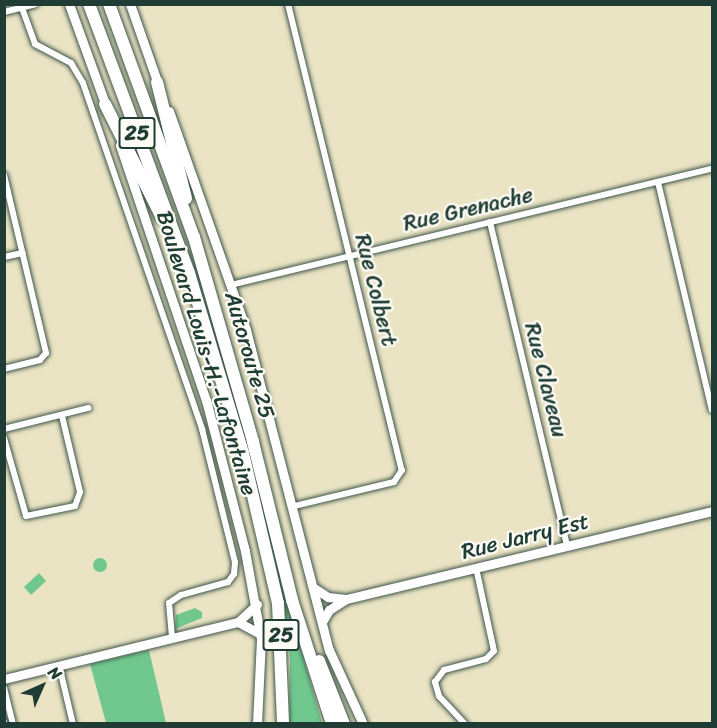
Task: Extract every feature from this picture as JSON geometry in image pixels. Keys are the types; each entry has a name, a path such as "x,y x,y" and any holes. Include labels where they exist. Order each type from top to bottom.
{"highway":[{"name":"Autoroute 25","path":"89,4 185,261 221,373 261,523 279,613 284,694 283,723"},
{"name":"Autoroute 25","path":"109,4 194,237 250,432 288,588 332,723"},
{"path":"157,82 194,237"},
{"path":"105,104 185,261"},
{"path":"288,588 344,723"},
{"path":"275,723 284,694"}],"main road":[{"name":"Boulevard Louis-H.-Lafontaine","path":"69,4 206,400 257,604 261,634 257,723"},
{"name":"Boulevard Louis-H.-Lafontaine","path":"130,4 231,285 294,506 322,622 337,671 363,723"},
{"name":"Rue Jarry Est","path":"314,588 327,597 346,599 712,511"},
{"name":"Rue Jarry Est","path":"322,622 329,610 346,599"},
{"path":"4,679 238,622 257,604"},
{"path":"238,622 261,634"}],"street":[{"path":"4,12 35,4"},
{"name":"Rue Colbert","path":"288,4 401,474 394,482 294,506"},
{"name":"Boulevard Louis-H.-Lafontaine","path":"22,8 33,41 71,63 83,83 202,429 235,562 231,580 176,596 168,605 172,638"},
{"name":"Rue Grenache","path":"231,285 712,169"},
{"path":"4,175 7,196 46,353 40,360 4,369"},
{"path":"658,182 712,410"},
{"name":"Rue Claveau","path":"490,222 567,546"},
{"path":"4,257 23,253"},
{"path":"4,429 88,408"},
{"path":"4,438 26,516 70,507 79,503 80,492 62,416"},
{"path":"465,723 439,696 435,682 444,670 486,659 494,651 476,568"},
{"path":"59,665 73,723"},
{"path":"4,688 13,723"}],"green space":[{"path":"97,558 103,558 107,565 103,572 97,572 93,568 93,562"},
{"path":"39,573 46,581 31,595 24,587"},
{"path":"282,585 322,723 289,723 290,659"},
{"path":"195,608 202,612 202,618 175,629 176,615"},
{"path":"149,650 166,723 106,723 90,664"}]}
